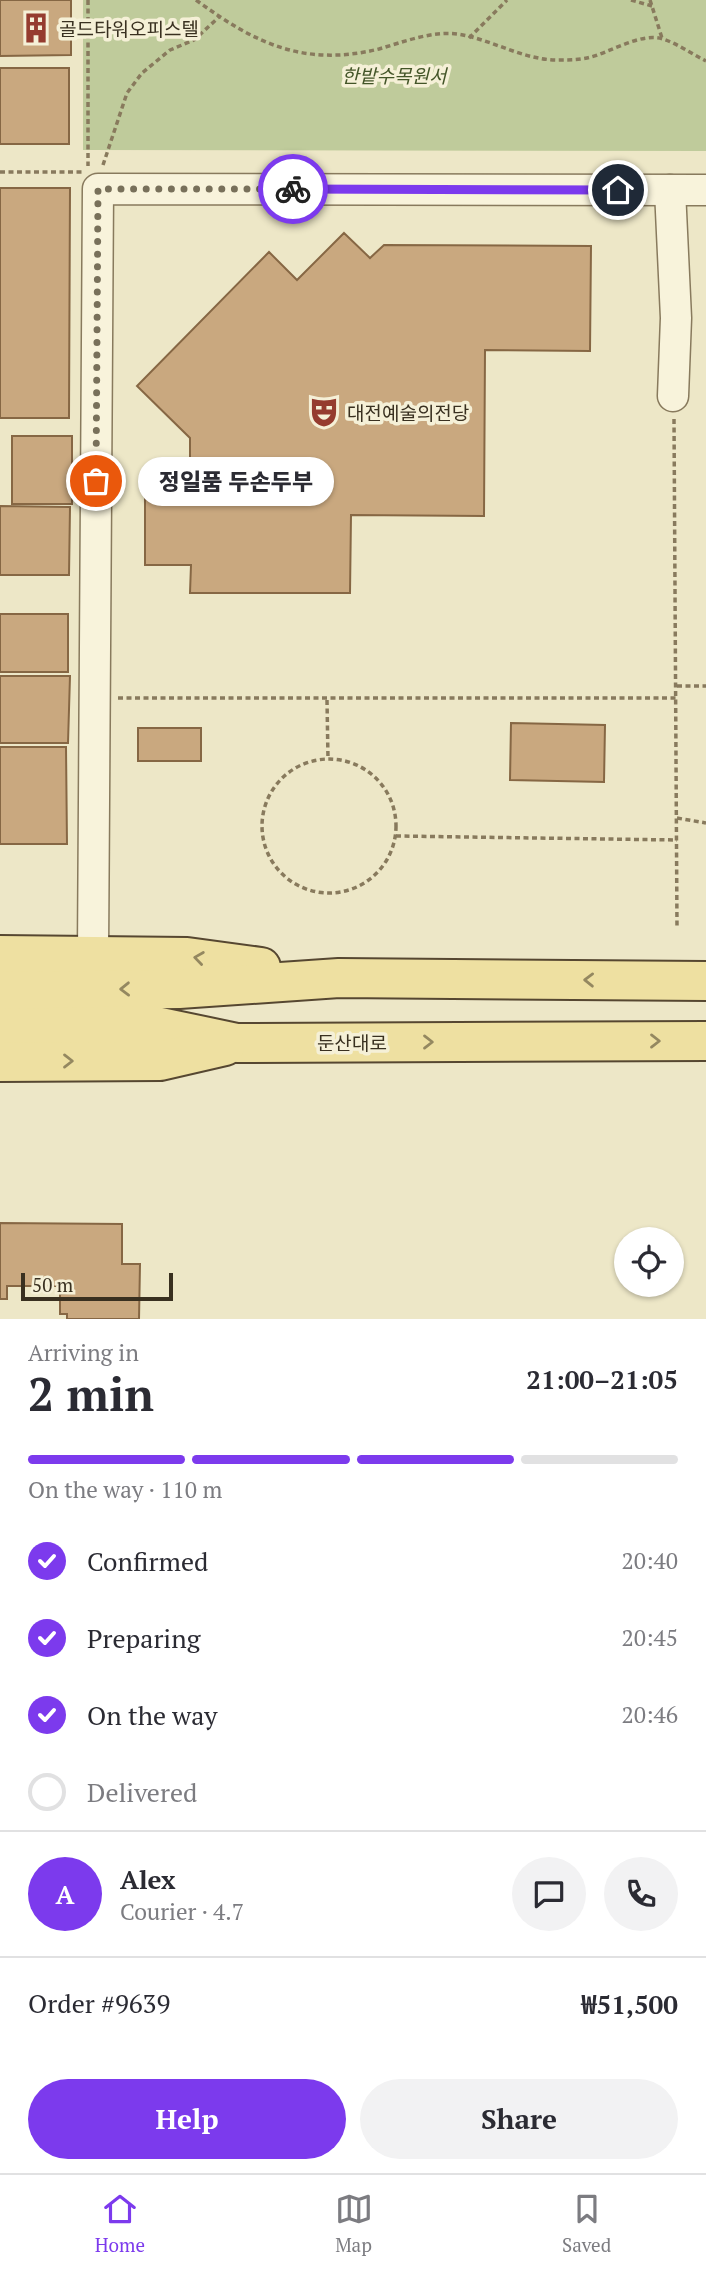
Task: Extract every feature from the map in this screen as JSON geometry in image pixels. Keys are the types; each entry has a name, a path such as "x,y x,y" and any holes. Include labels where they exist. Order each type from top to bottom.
{"main road":[{"path":"0,955 187,957 340,978"},
{"path":"0,991 179,989 340,978 706,981"},
{"name":"둔산대로","path":"0,1028 151,1026 237,1043 706,1041"},
{"path":"0,1062 160,1061 237,1043"}],"lane":[{"path":"93,954 98,189 706,190"},
{"path":"670,190 676,318 673,396"}],"path":[{"path":"0,172 88,172 88,0"},
{"path":"196,0 279,49 299,54 355,54 436,34 468,38 526,55 556,60 585,59 646,37 663,39 706,61"},
{"path":"468,38 507,0"},
{"path":"631,0 651,3 663,39"},
{"path":"98,189 106,149 127,93 142,73 170,50 194,40 219,16"},
{"path":"673,396 677,928"},
{"path":"677,686 706,686"},
{"path":"113,698 677,698"},
{"path":"327,699 328,759"},
{"path":"328,759 351,762 372,774 387,791 395,813 396,836 382,867 374,876 355,888 334,893 313,892 294,884 278,870 266,852 262,831 263,810 271,791 285,775 305,763 328,759"},
{"path":"677,818 706,823"},
{"path":"396,836 677,840"}],"green space":[{"name":"한밭수목원서","path":"83,0 706,0 706,151 83,150"}],"building":[{"name":"골드타워오피스텔","path":"0,0 71,0 71,55 0,56"},
{"path":"0,68 69,68 69,144 0,144"},
{"path":"0,188 70,188 69,418 0,418"},
{"name":"대전예술의전당","path":"344,233 370,258 384,245 591,246 590,351 485,350 484,516 351,515 350,593 190,593 191,565 145,565 145,488 190,489 190,438 137,386 269,252 297,280"},
{"path":"12,436 72,436 72,504 12,504"},
{"path":"0,506 70,507 69,575 0,575"},
{"path":"0,614 68,614 68,672 0,672"},
{"path":"0,676 70,676 68,743 0,743"},
{"path":"511,723 605,725 604,782 510,780"},
{"path":"138,728 201,728 201,761 138,761"},
{"path":"0,747 66,747 67,844 0,844"},
{"path":"0,1223 122,1224 122,1264 140,1264 139,1319 67,1319 67,1314 60,1314 60,1294 70,1293 70,1286 7,1286 7,1299 0,1299"}],"way so far":[{"path":"96,481 98,189 293,189"}],"place":[{"name":"골드타워오피스텔","path":"36,28"},
{"name":"대전예술의전당","path":"324,412"},
{"name":"정일품 두손두부","path":"96,481"}],"route":[{"path":"293,189 618,190"}]}
